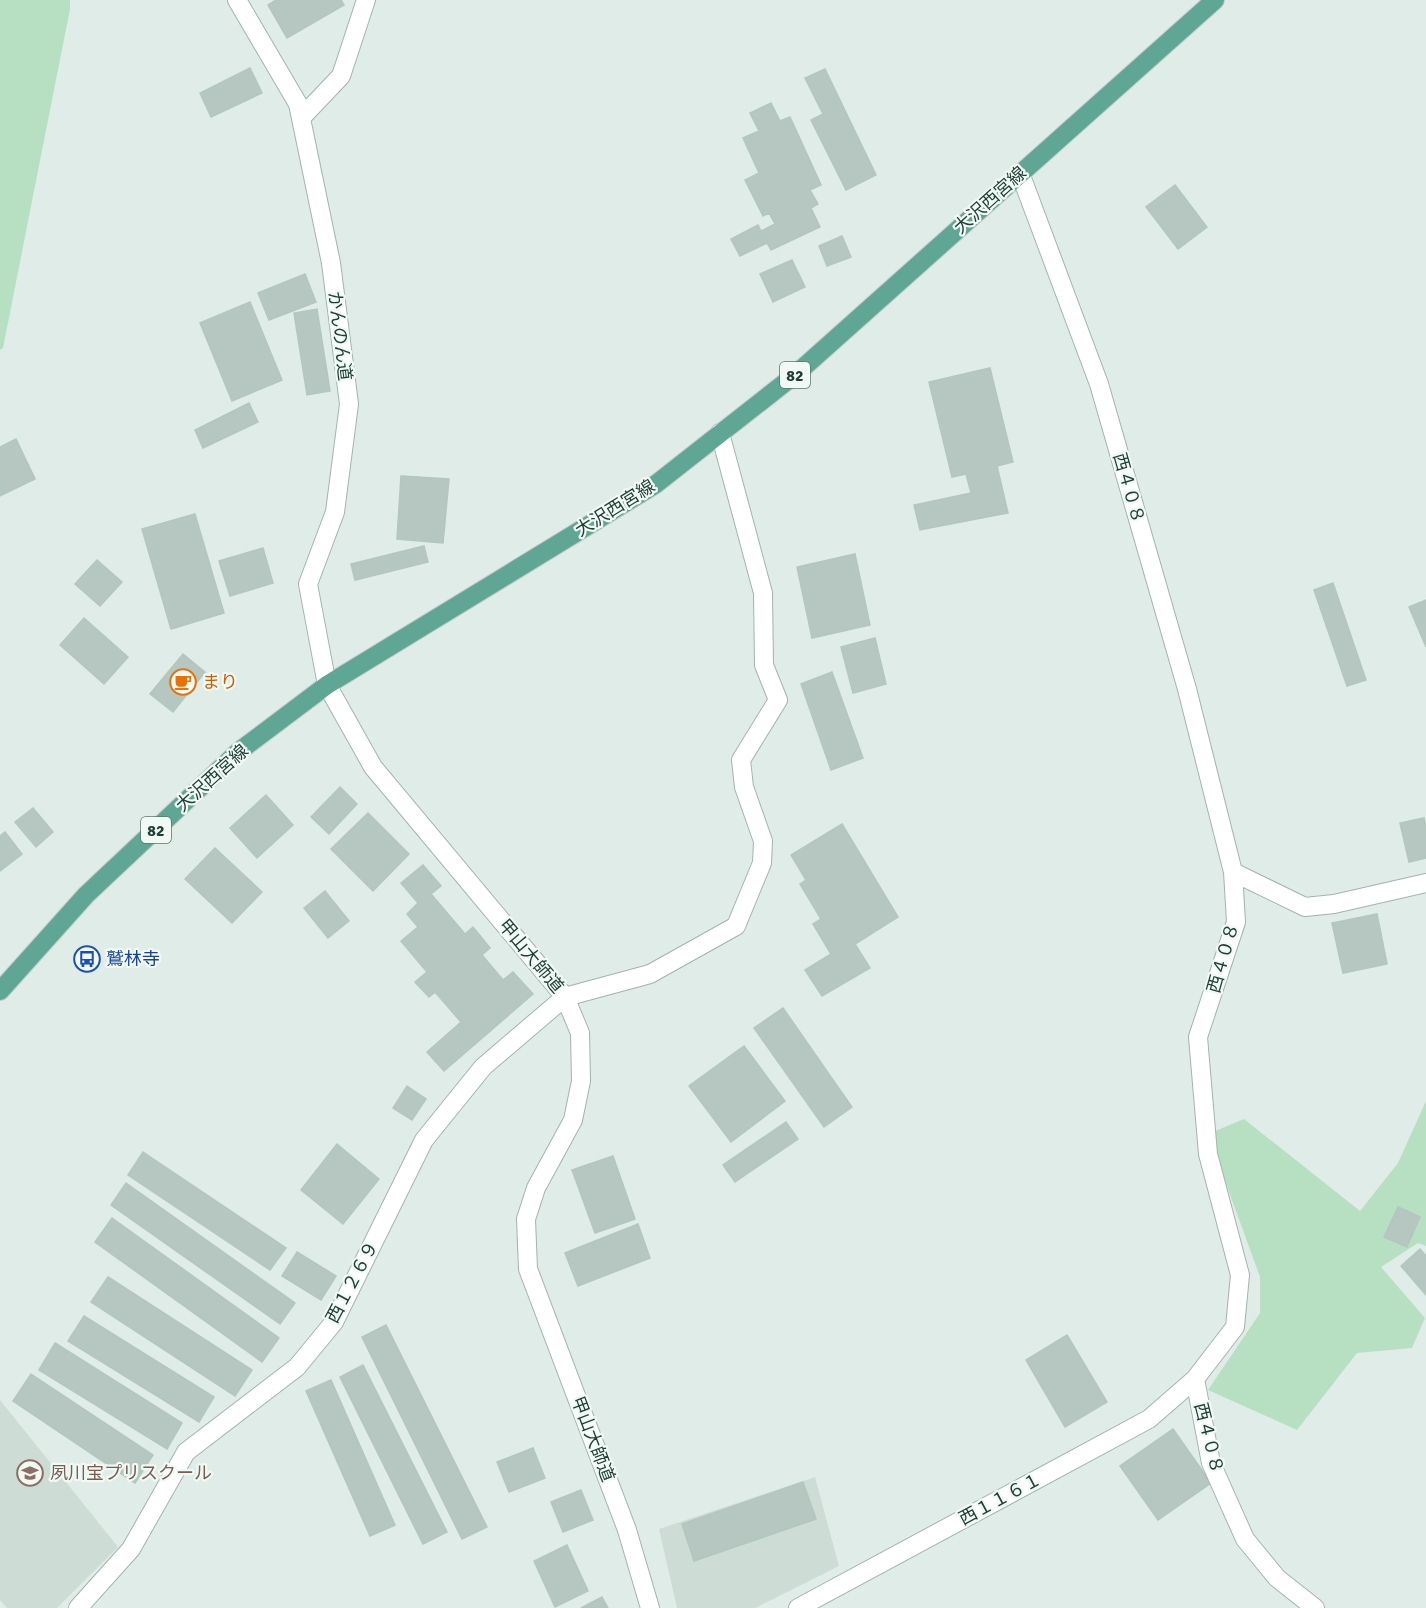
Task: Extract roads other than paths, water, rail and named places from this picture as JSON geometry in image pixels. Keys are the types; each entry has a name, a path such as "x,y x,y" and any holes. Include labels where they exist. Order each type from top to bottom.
{"main road":[{"name":"大沢西宮線","path":"0,991 86,895 230,760 327,685 656,484 796,374 1215,0"}],"street":[{"name":"かんのん道","path":"237,0 298,104 331,263 349,404 335,512 308,584 327,685"},
{"path":"301,118 341,76 366,0"},
{"name":"西４０８","path":"1020,173 1099,384 1187,689 1233,872 1236,922 1198,1037 1208,1154 1240,1275 1235,1327 1195,1379 1211,1463 1245,1539 1277,1578 1316,1608"},
{"path":"565,997 650,974 736,926 762,863 763,841 744,788 741,760 778,700 764,665 763,593 720,434"},
{"name":"甲山大師道","path":"327,685 373,767 565,997 580,1034 581,1081 573,1120 536,1188 526,1219 528,1269 627,1530 650,1608"},
{"path":"1233,872 1305,907 1334,904 1426,883"},
{"name":"西１２６９","path":"78,1608 131,1549 186,1452 297,1367 334,1322 424,1140 483,1067 565,997"},
{"name":"西１１６１","path":"798,1608 1149,1419 1195,1379"}],"place":[{"name":"まり","path":"183,682"},
{"name":"鷲林寺","path":"87,959"},
{"name":"夙川宝プリスクール","path":"30,1473"}]}
